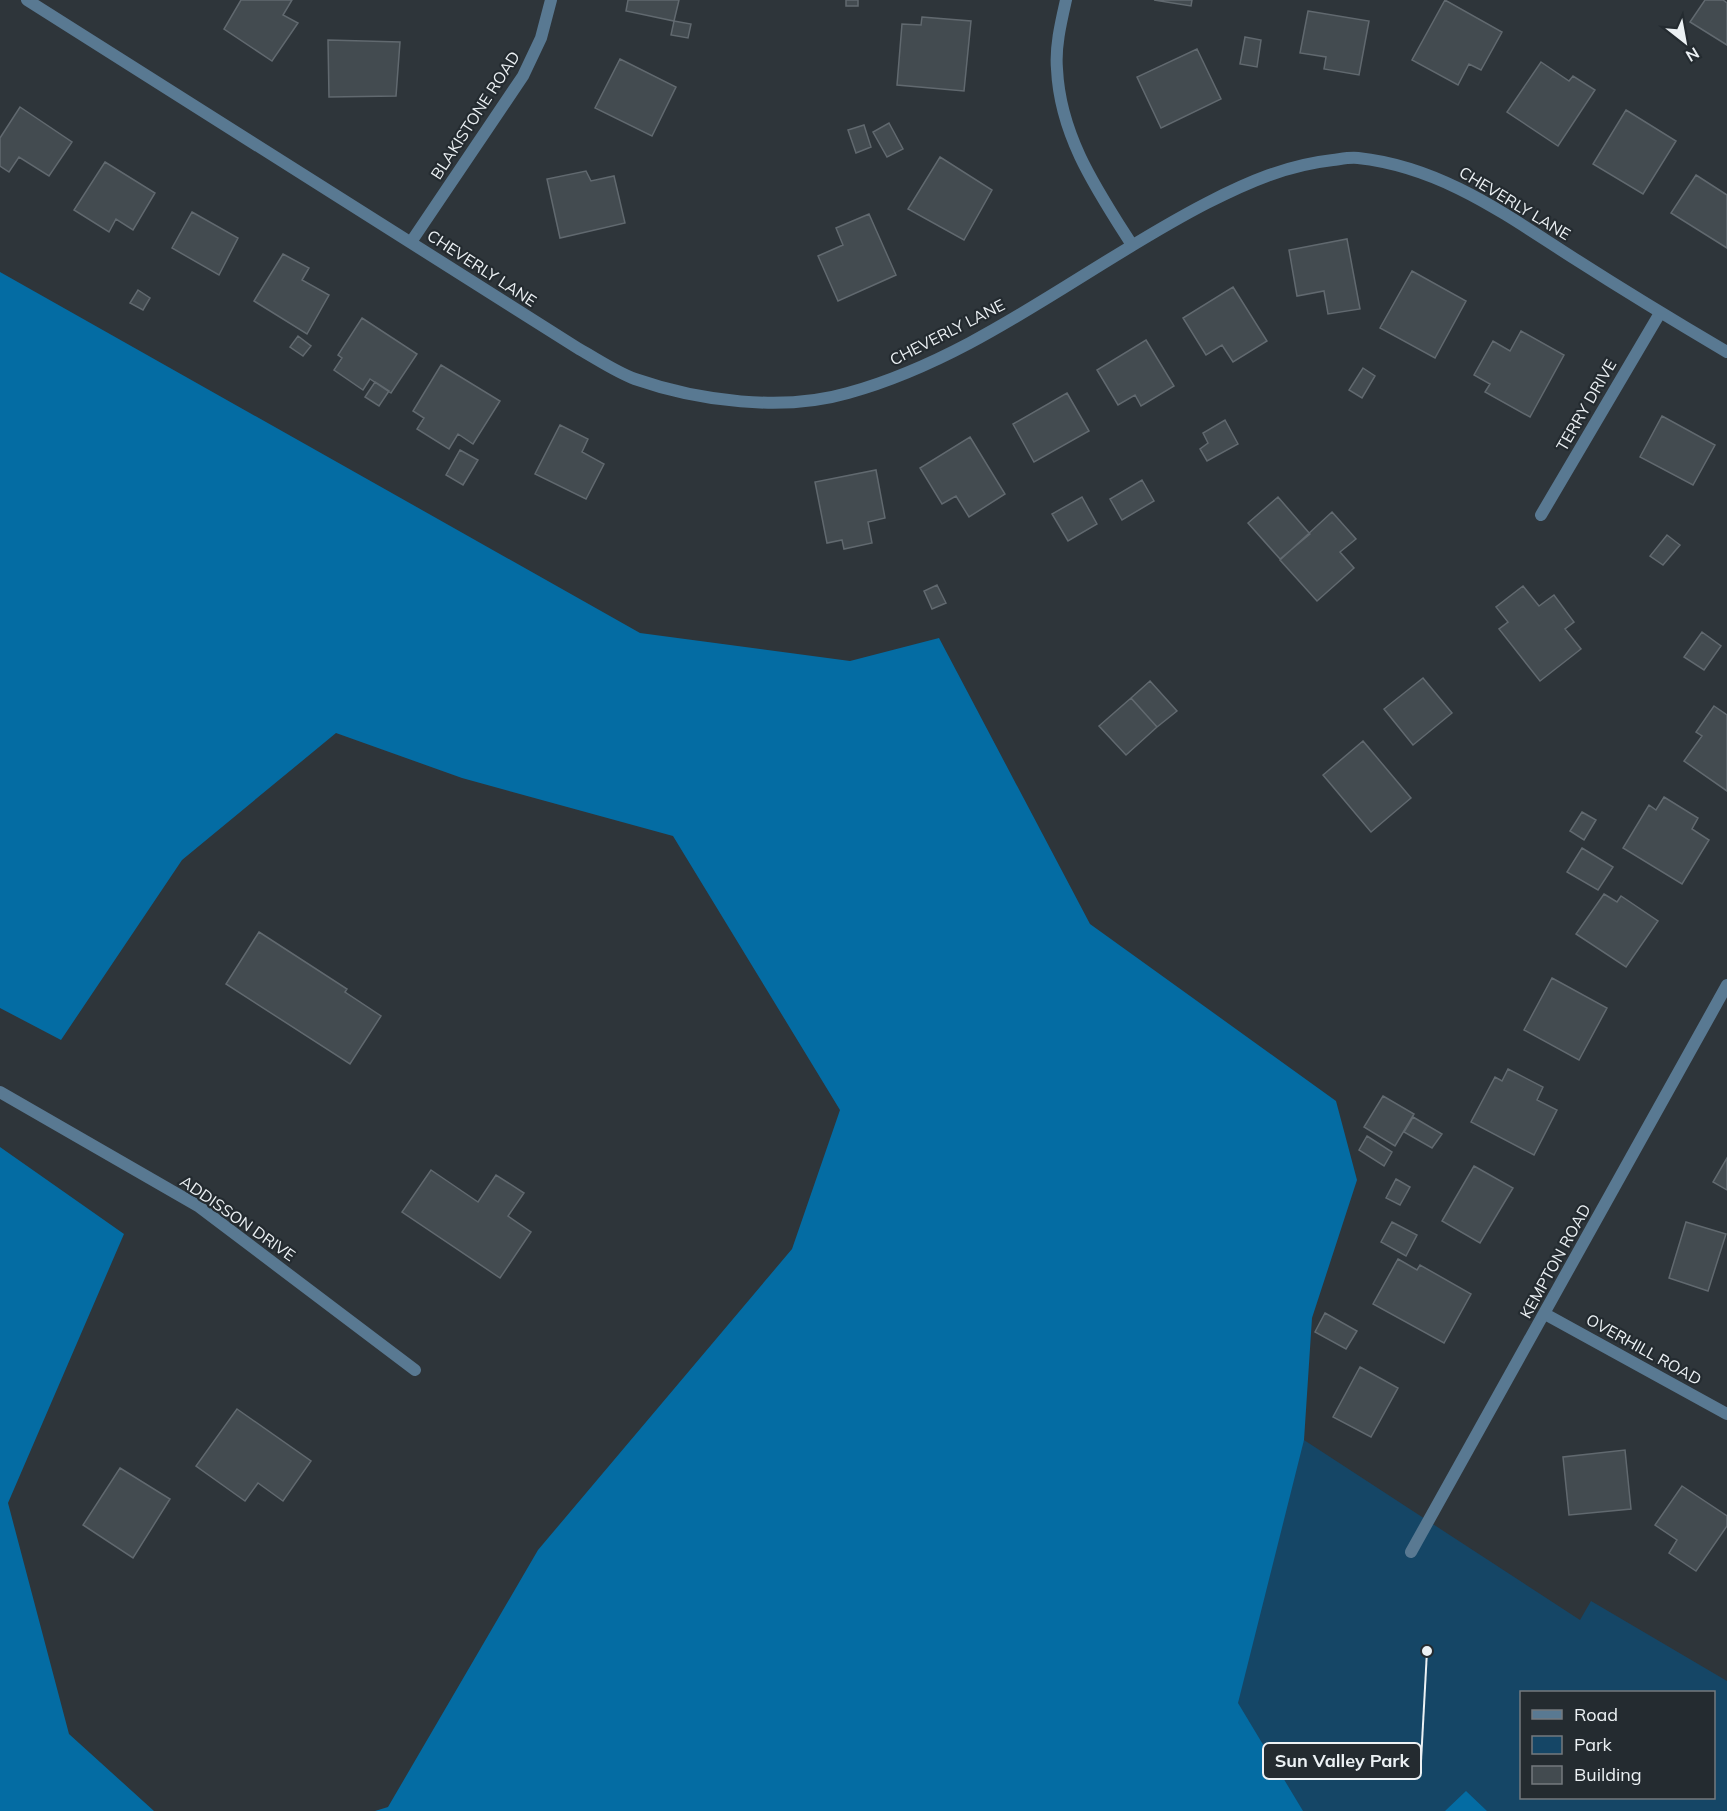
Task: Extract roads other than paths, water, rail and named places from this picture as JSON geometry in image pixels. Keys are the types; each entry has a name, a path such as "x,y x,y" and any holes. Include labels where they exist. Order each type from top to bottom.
{"street":[{"name":"CHEVERLY LANE","path":"27,0 579,350 633,378 694,396 768,402 803,400 846,394 908,373 956,350 1039,303 1176,219 1250,181 1305,163 1355,158 1407,167 1457,186 1660,313 1727,352"},
{"name":"BLAKISTONE ROAD","path":"411,242 524,76 541,38 551,0"},
{"path":"1066,0 1056,66 1061,107 1073,144 1099,193 1132,245"},
{"name":"TERRY DRIVE","path":"1541,515 1660,313"},
{"name":"KEMPTON ROAD","path":"1411,1552 1727,986"},
{"name":"ADDISSON DRIVE","path":"0,1092 198,1206 415,1370"},
{"name":"OVERHILL ROAD","path":"1545,1314 1727,1414"}],"place":[{"name":"Sun Valley Park","path":"1427,1651"}]}
